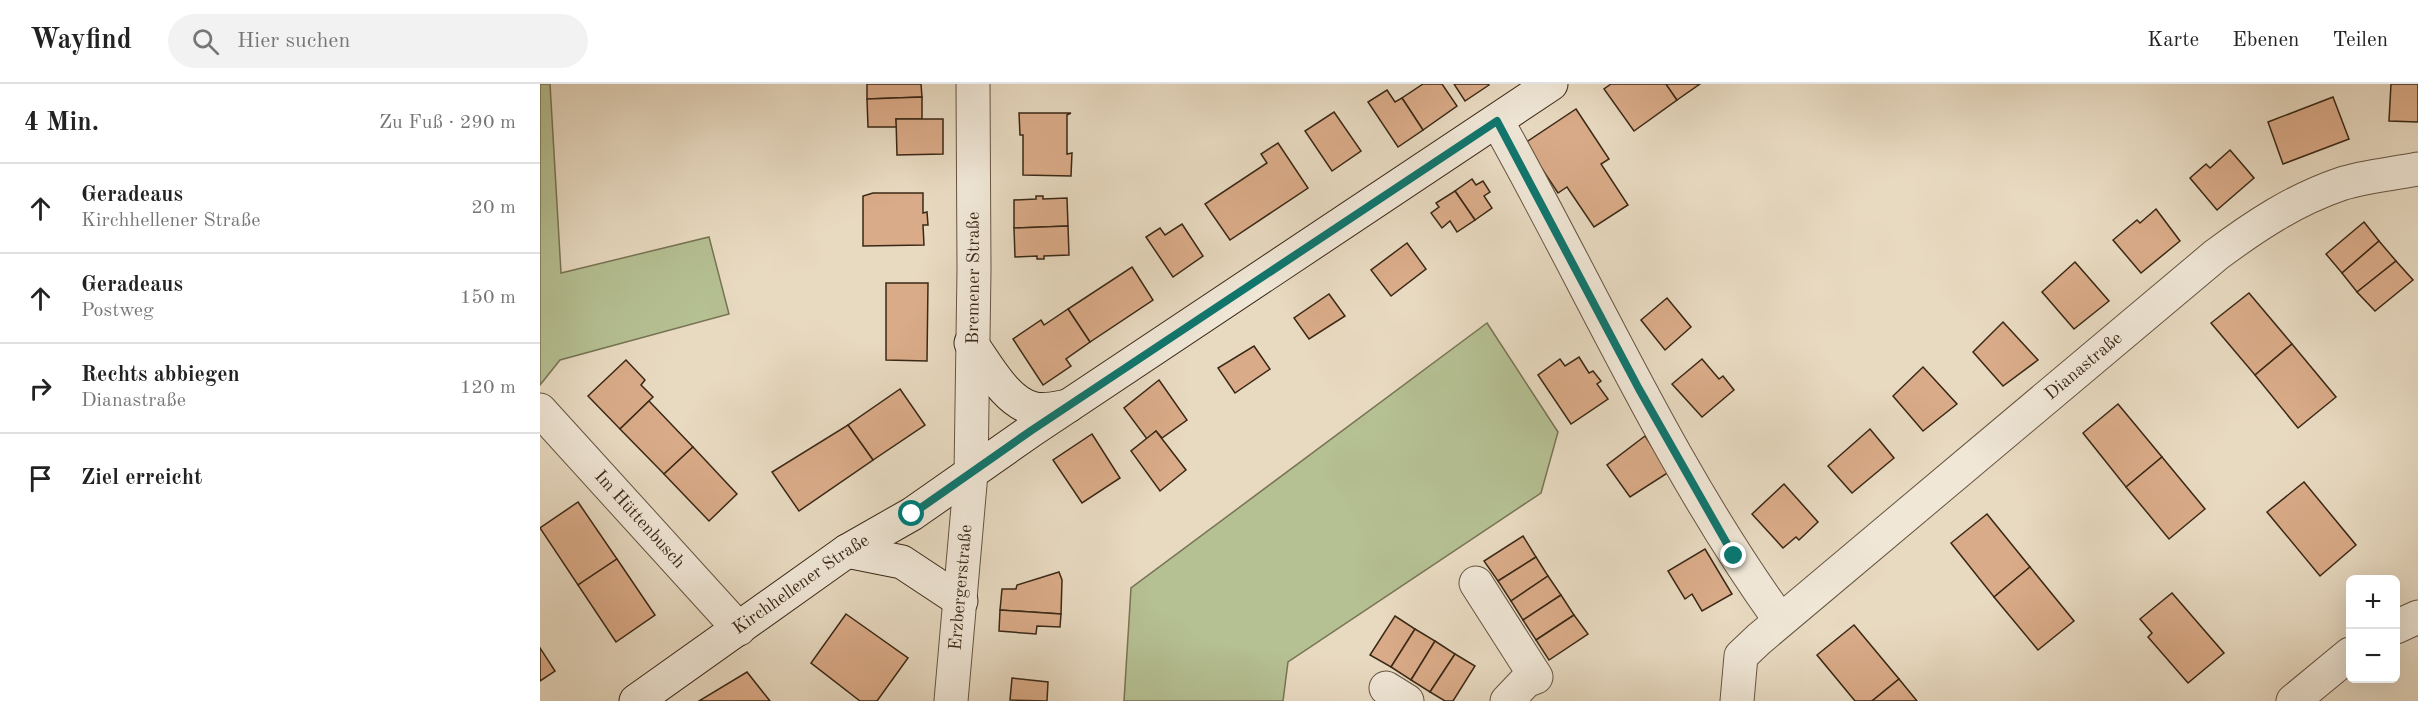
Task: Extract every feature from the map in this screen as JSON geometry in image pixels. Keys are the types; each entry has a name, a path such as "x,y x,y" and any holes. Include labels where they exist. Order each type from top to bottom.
{"street":[{"name":"Bremener Straße","path":"971,473 971,343 974,270 973,84"},
{"name":"Kirchhellener Straße","path":"636,701 847,551 912,514 1068,406 1551,84"},
{"path":"1497,121 1639,389 1734,556 1780,620"},
{"name":"Dianastraße","path":"1737,701 1741,656 1780,620 2188,278 2241,237 2297,202 2342,184 2418,169"},
{"path":"971,343 992,372 1018,401 1041,410 1068,406"},
{"name":"Im Hüttenbusch","path":"540,410 739,629"},
{"name":"Erzbergerstraße","path":"951,701 971,473"},
{"path":"847,551 902,562 961,601"},
{"path":"1476,583 1536,676 1526,681 1507,701"},
{"path":"2400,625 2418,617"},
{"path":"2293,701 2346,657"}],"green space":[{"path":"540,84 550,84 561,273 709,237 729,314 560,360 540,385"},
{"path":"1487,323 1558,432 1541,493 1288,662 1283,701 1124,701 1131,588"}],"building":[{"path":"867,84 921,84 922,97 867,99"},
{"path":"1423,84 1442,84 1457,106 1423,130 1402,98"},
{"path":"1454,84 1488,84 1489,85 1465,101"},
{"path":"1611,84 1666,84 1677,100 1634,131 1604,89"},
{"path":"1666,84 1700,84 1677,100"},
{"path":"2391,84 2418,84 2418,122 2389,121"},
{"path":"1387,90 1395,102 1402,98 1423,130 1398,147 1368,102"},
{"path":"922,97 922,119 896,119 897,127 868,127 867,99"},
{"path":"2333,97 2349,139 2283,164 2268,122"},
{"path":"1576,109 1609,159 1601,164 1628,205 1594,227 1567,187 1558,193 1525,143"},
{"path":"1334,112 1361,151 1332,171 1305,131"},
{"path":"1019,113 1071,113 1067,115 1067,154 1072,153 1071,176 1023,175 1023,135 1020,135"},
{"path":"896,119 943,119 943,154 897,155"},
{"path":"1278,143 1308,188 1230,240 1205,204 1267,163 1261,154"},
{"path":"2230,150 2254,178 2217,210 2190,178 2206,164 2210,168"},
{"path":"1472,179 1476,185 1483,181 1490,192 1484,196 1492,208 1475,220 1455,191"},
{"path":"1455,191 1475,220 1457,232 1450,221 1442,228 1431,213 1439,207 1436,203"},
{"path":"873,193 923,193 923,213 927,212 928,225 923,225 924,245 863,246 863,196"},
{"path":"1036,196 1043,196 1043,199 1067,198 1068,226 1014,228 1014,200 1036,199"},
{"path":"2156,209 2180,241 2141,273 2113,240 2137,220 2140,223"},
{"path":"2364,222 2379,241 2342,273 2326,254"},
{"path":"1182,224 1203,256 1173,277 1146,237 1160,228 1165,235"},
{"path":"1068,226 1069,255 1044,256 1044,259 1037,259 1037,256 1015,257 1014,228"},
{"path":"2379,241 2396,261 2357,292 2342,273"},
{"path":"1407,243 1426,269 1391,296 1371,270"},
{"path":"2396,261 2413,280 2375,311 2357,292"},
{"path":"2075,262 2109,301 2074,329 2042,292"},
{"path":"1132,267 1153,300 1090,342 1068,309"},
{"path":"886,283 928,283 927,361 886,360"},
{"path":"2249,293 2292,344 2255,375 2211,323"},
{"path":"1329,294 1345,316 1309,339 1294,318"},
{"path":"1667,298 1691,327 1665,350 1641,320"},
{"path":"1068,309 1090,342 1066,359 1071,366 1043,385 1013,339 1041,320 1044,325"},
{"path":"2003,322 2038,360 2003,386 1973,352"},
{"path":"2292,344 2336,397 2298,428 2255,375"},
{"path":"1254,346 1270,369 1235,393 1218,368"},
{"path":"1579,357 1589,373 1593,371 1601,381 1597,384 1608,399 1571,424 1538,375 1560,359 1565,366"},
{"path":"1702,359 1719,379 1723,376 1734,390 1702,417 1672,384"},
{"path":"626,360 645,380 641,385 653,397 620,429 588,396"},
{"path":"1923,367 1957,404 1923,431 1893,396"},
{"path":"1159,380 1187,420 1162,438 1156,431 1147,439 1124,408"},
{"path":"900,389 925,425 873,460 848,425"},
{"path":"649,401 693,447 664,474 620,429"},
{"path":"2118,404 2162,457 2126,487 2083,433"},
{"path":"848,425 873,460 799,511 772,472"},
{"path":"1870,429 1894,458 1852,493 1828,466"},
{"path":"1156,431 1186,470 1160,491 1131,451"},
{"path":"1092,434 1120,478 1082,503 1053,460"},
{"path":"1645,436 1669,472 1630,497 1607,465"},
{"path":"693,447 737,494 709,521 664,474"},
{"path":"2162,457 2205,509 2169,539 2126,487"},
{"path":"2304,482 2356,545 2320,576 2267,512"},
{"path":"1784,484 1818,522 1799,540 1796,537 1783,548 1752,514"},
{"path":"578,502 617,559 578,585 540,528"},
{"path":"1987,514 2030,567 1994,597 1951,543"},
{"path":"1523,536 1536,557 1498,581 1484,561"},
{"path":"1705,549 1732,594 1702,611 1692,594 1685,599 1668,571"},
{"path":"1536,557 1548,576 1511,601 1498,581"},
{"path":"617,559 655,615 616,642 578,585"},
{"path":"2030,567 2074,621 2038,650 1994,597"},
{"path":"1059,572 1062,580 1061,614 1000,610 1002,589 1016,589 1017,585"},
{"path":"1548,576 1561,595 1523,620 1511,601"},
{"path":"2172,593 2224,653 2188,683 2148,637 2152,633 2140,619"},
{"path":"1561,595 1574,615 1536,640 1523,620"},
{"path":"1000,610 1061,614 1060,627 1037,626 1036,634 999,631"},
{"path":"846,614 908,658 877,701 860,701 811,663"},
{"path":"1574,615 1588,634 1549,660 1536,640"},
{"path":"1395,616 1415,629 1391,667 1370,655"},
{"path":"1854,625 1899,679 1872,701 1855,701 1817,655"},
{"path":"1415,629 1435,641 1411,680 1391,667"},
{"path":"1435,641 1455,654 1430,692 1411,680"},
{"path":"540,648 555,671 540,681"},
{"path":"1455,654 1475,666 1453,701 1445,701 1430,692"},
{"path":"747,672 770,701 699,701"},
{"path":"1012,678 1048,682 1047,701 1010,700"},
{"path":"1899,679 1917,701 1872,701"}],"route":[{"path":"912,514 1032,430 1497,121 1639,389 1734,556"}]}
